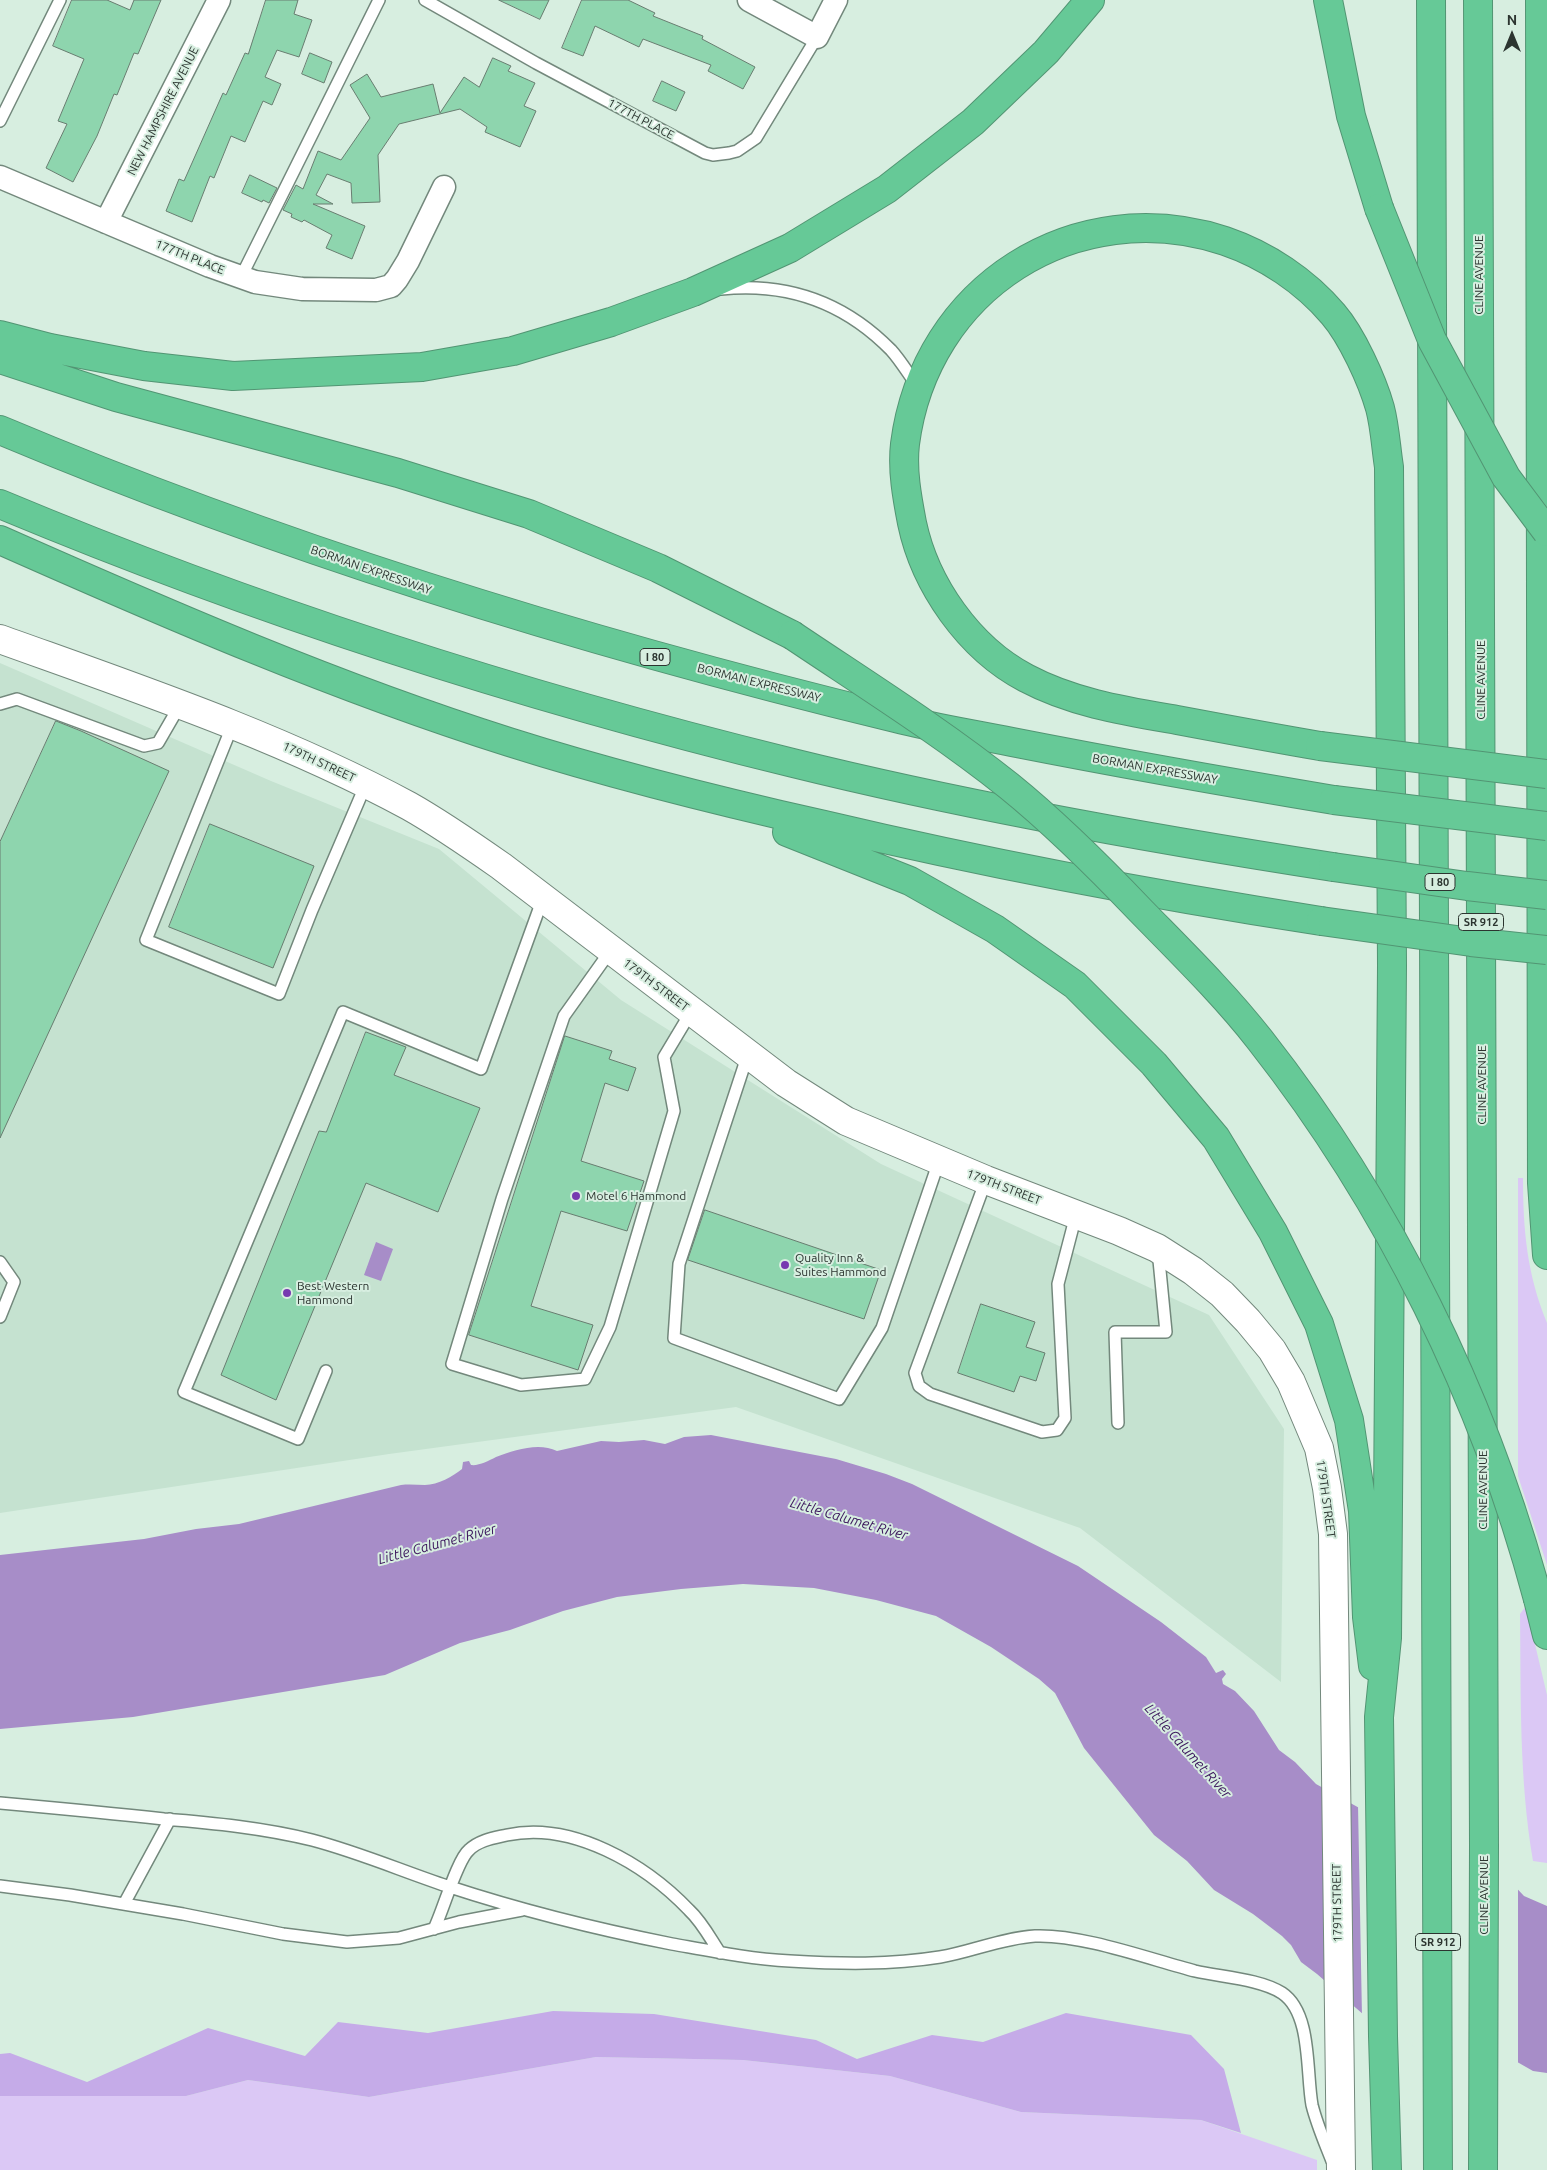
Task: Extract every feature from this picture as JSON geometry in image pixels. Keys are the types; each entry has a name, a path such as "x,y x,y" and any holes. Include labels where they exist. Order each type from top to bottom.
{"highway":[{"path":"0,334 50,348 144,366 224,375 422,367 513,351 611,322 693,292 790,248 887,189 973,122 1046,52 1090,0"},
{"path":"1328,0 1352,116 1379,208 1432,340 1506,476 1547,532"},
{"name":"SR 912","path":"1432,0 1438,2170"},
{"name":"CLINE AVENUE","path":"1478,0 1484,1844 1483,2170"},
{"path":"1540,0 1542,1183 1547,1255"},
{"path":"1379,1717 1387,1638 1392,975 1389,467 1380,409 1361,359 1334,315 1292,275 1248,249 1196,232 1141,227 1093,233 1035,253 981,290 945,334 918,386 905,445 905,491 914,535 929,576 955,615 987,651 1022,676 1058,694 1123,710 1320,746 1547,774"},
{"path":"0,359 116,396 398,473 529,514 658,568 792,635 898,705 1008,786 1082,849 1218,990 1259,1040 1314,1114 1356,1180 1388,1232 1437,1328 1487,1442 1520,1537 1547,1635"},
{"name":"BORMAN EXPRESSWAY","path":"0,430 158,494 318,552 444,594 644,654 898,719 1128,765 1334,800 1547,826"},
{"name":"I 80","path":"0,504 62,530 238,597 425,660 627,719 794,763 1001,809 1215,849 1466,886 1547,895"},
{"path":"0,540 175,618 337,682 508,742 685,793 920,848 1084,881 1321,920 1471,942 1547,950"},
{"path":"685,793 839,851 910,881 995,929 1074,986 1154,1064 1216,1138 1273,1232 1319,1324 1349,1420 1363,1511 1367,1617 1379,1717 1383,2036 1387,2170"}],"street":[{"name":"NEW HAMPSHIRE AVENUE","path":"106,222 219,0"},
{"path":"749,0 817,36 836,0"},
{"name":"177TH PLACE","path":"0,177 241,278 275,286 302,289 376,290 391,286 397,280 408,261 444,187"},
{"name":"179TH STREET","path":"0,639 233,724 327,764 410,807 455,834 543,898 691,1012 786,1082 846,1121 939,1161 1158,1248 1193,1271 1222,1294 1254,1328 1272,1350 1291,1382 1319,1448 1333,1534 1334,1758 1341,2170"}],"lane":[{"path":"0,121 60,0"},
{"path":"241,278 378,0"},
{"name":"177TH PLACE","path":"425,0 536,63 705,153 713,155 737,151 756,138 817,36"},
{"path":"693,292 742,287 792,292 831,305 860,322 892,351 918,386"},
{"path":"0,704 17,699 144,746 158,743 180,705"},
{"path":"233,724 146,940 279,994 312,910 366,784"},
{"path":"326,1371 298,1439 184,1392 342,1012 480,1069 543,898"},
{"path":"611,950 564,1016 502,1199 452,1364 521,1385 585,1379 610,1327 674,1111 664,1057 691,1012"},
{"path":"748,1054 679,1264 674,1338 839,1399 882,1328 939,1161"},
{"path":"986,1180 915,1373 919,1386 930,1394 1042,1432 1057,1430 1066,1418 1058,1284 1076,1215"},
{"path":"1118,1423 1116,1332 1166,1332 1158,1248"},
{"path":"0,1262 14,1282 0,1317"},
{"path":"0,1803 170,1819 256,1830 307,1839 334,1846 451,1888 526,1910 641,1938 720,1953 784,1960 889,1963 943,1956 1025,1937 1049,1936 1093,1944 1201,1972 1270,1987 1287,1996 1299,2014 1303,2029 1313,2109 1336,2170"},
{"path":"124,1904 170,1819"},
{"path":"434,1929 462,1858 469,1850 480,1842 520,1832 532,1831 578,1838 615,1854 665,1889 689,1909 720,1953"},
{"path":"0,1886 124,1904 275,1933 332,1941 385,1941 476,1918 526,1910"}],"shaded area":[{"path":"0,663 271,781 439,849 621,1000 881,1164 1209,1315 1284,1429 1281,1682 1080,1528 736,1407 389,1454 0,1513"},
{"path":"1518,1178 1523,1178 1525,1234 1531,1269 1540,1305 1547,1323 1547,1565 1518,1476"},
{"path":"1526,1606 1547,1695 1547,1863 1533,1861 1525,1799 1520,1614"},
{"path":"553,2011 654,2014 816,2040 857,2059 932,2035 983,2042 1066,2013 1191,2035 1224,2069 1241,2133 1201,2120 1021,2112 890,2076 743,2060 596,2057 369,2097 248,2080 186,2096 0,2096 0,2054 10,2053 87,2082 208,2028 305,2056 338,2022 428,2033"},
{"path":"596,2057 743,2060 890,2076 1021,2112 1201,2120 1317,2160 1317,2170 0,2170 0,2096 186,2096 248,2080 369,2097"}],"water":[{"path":"376,1242 393,1249 381,1281 364,1275"},
{"name":"Little Calumet River","path":"711,1435 836,1459 886,1474 912,1484 1078,1566 1161,1622 1206,1657 1216,1673 1223,1670 1226,1674 1222,1679 1223,1684 1235,1691 1254,1711 1279,1750 1295,1762 1316,1784 1372,1815 1506,1877 1524,1896 1547,1906 1547,2073 1533,2071 1512,2059 1372,2022 1301,1962 1291,1945 1282,1936 1253,1914 1214,1890 1187,1861 1154,1835 1084,1748 1055,1693 1039,1679 991,1647 936,1616 876,1600 814,1588 743,1584 617,1597 563,1611 510,1630 460,1643 385,1675 133,1717 0,1729 0,1555 144,1539 196,1529 239,1524 401,1485 425,1485 440,1482 462,1469 463,1462 469,1461 471,1465 477,1465 503,1454 526,1448 542,1447 557,1451 601,1441 644,1440 665,1444 684,1437"}],"pier":[{"path":"1358,1805 1456,1848 1508,1875 1518,1885 1518,2066 1511,2062 1476,2055 1415,2047 1370,2025 1362,2017"}],"building":[{"path":"72,0 107,0 130,10 134,0 161,0 138,54 134,53 117,95 114,94 97,136 73,182 46,168 67,124 58,121 84,59 53,46"},
{"path":"266,0 298,0 294,14 312,20 299,57 277,50 265,77 281,84 272,105 263,101 245,142 231,136 214,178 210,176 192,222 166,211 179,179 184,181 223,93 226,95 245,53 248,54"},
{"path":"499,0 549,0 540,19"},
{"path":"582,0 628,0 655,13 653,16 703,36 702,39 755,67 743,89 708,71 711,65 643,39 639,47 595,26 583,56 562,48"},
{"path":"310,53 332,62 324,83 302,74"},
{"path":"493,58 511,66 508,71 535,83 524,106 536,111 520,147 485,132 487,127 460,109 399,124 378,155 380,202 352,203 351,183 327,174 316,195 333,204 313,204 365,226 352,259 326,248 332,235 304,220 302,222 291,217 292,214 283,210 296,185 303,189 318,151 341,160 370,118 350,85 367,74 381,97 433,84 440,113 464,77 479,87"},
{"path":"662,81 685,92 676,111 653,101"},
{"path":"250,175 277,188 269,203 242,193"},
{"path":"56,721 169,771 0,1138 0,842"},
{"path":"210,824 314,866 273,968 169,927"},
{"name":"Best Western Hammond","path":"366,1032 406,1047 394,1075 480,1108 438,1212 366,1183 276,1400 221,1375 319,1131 326,1132"},
{"name":"Motel 6 Hammond","path":"565,1036 612,1051 609,1059 636,1068 628,1091 605,1083 581,1161 644,1181 627,1231 561,1211 531,1306 593,1325 578,1370 469,1335"},
{"name":"Quality Inn & Suites Hammond","path":"705,1210 881,1270 864,1319 688,1260"},
{"path":"981,1304 1035,1322 1026,1347 1045,1353 1036,1381 1020,1376 1014,1392 958,1373"}],"place":[{"name":"Motel 6 Hammond","path":"576,1196"},
{"name":"Quality Inn & Suites Hammond","path":"785,1265"},
{"name":"Best Western Hammond","path":"287,1293"}]}
